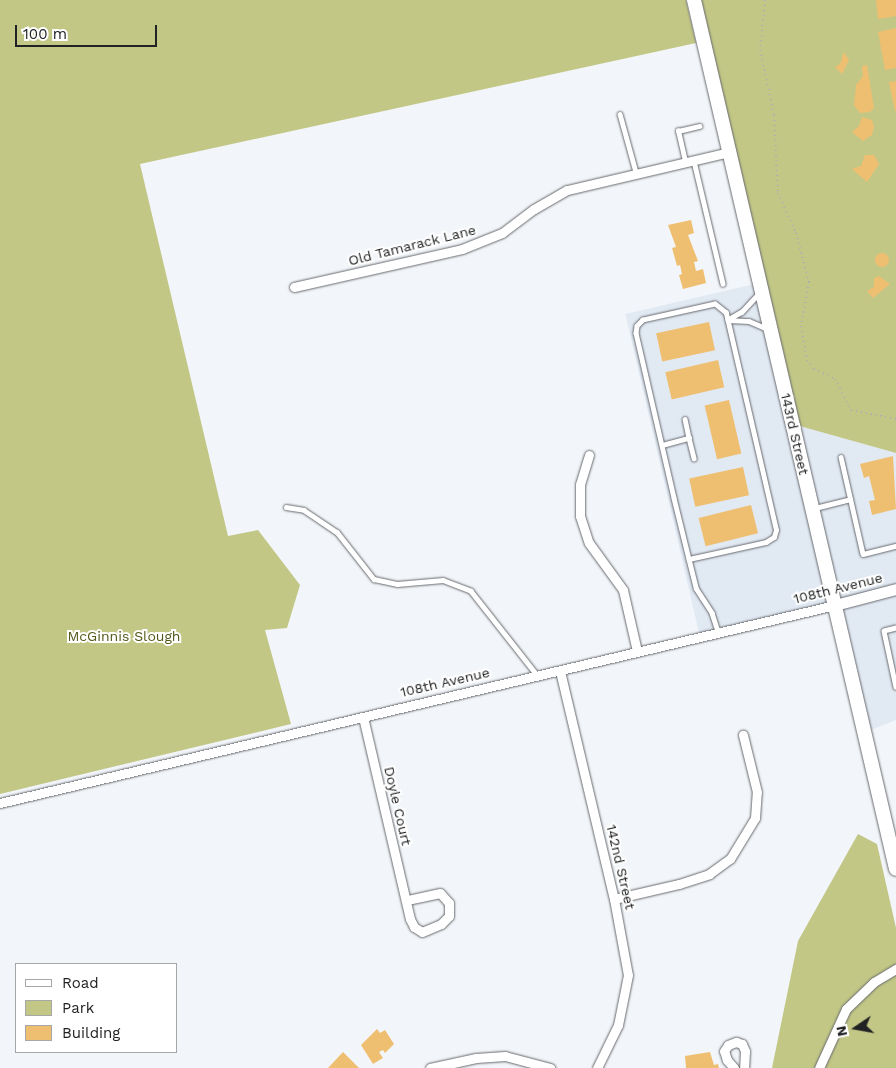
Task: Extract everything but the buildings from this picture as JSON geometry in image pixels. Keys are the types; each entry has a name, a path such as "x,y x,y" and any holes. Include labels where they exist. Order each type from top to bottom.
{"main road":[{"name":"143rd Street","path":"694,0 896,868"}],"street":[{"name":"Old Tamarack Lane","path":"294,287 470,247 502,232 550,199 581,185 729,152"},
{"path":"589,455 580,485 580,516 589,543 623,590 638,651"},
{"name":"108th Avenue","path":"0,803 896,589"},
{"name":"142nd Street","path":"560,670 614,899 628,975 618,1025 597,1068"},
{"name":"Doyle Court","path":"363,717 410,919 417,930 430,930 449,916 449,903 440,893 406,900"},
{"path":"614,899 679,884 709,874 730,859 755,818 757,792 743,735"},
{"path":"819,1068 846,1009 874,982 896,969"},
{"path":"734,1068 727,1060 724,1051 728,1045 736,1042 742,1044 745,1051 744,1068"},
{"path":"430,1068 476,1058 505,1056 550,1068"}],"lane":[{"path":"620,114 636,172"},
{"path":"699,126 678,131 690,160 723,284"},
{"path":"728,320 747,307 761,291"},
{"path":"689,559 766,542 774,537 776,530 726,312 715,304 643,320 637,326 662,445 689,559 696,588 712,613 718,632"},
{"path":"728,320 750,321 771,330"},
{"path":"685,419 694,458"},
{"path":"662,445 689,438"},
{"path":"840,457 863,554 896,546"},
{"path":"812,509 850,499"},
{"path":"286,507 304,510 337,532 374,579 397,584 443,580 471,591 538,676"},
{"path":"896,628 884,631 896,687"}],"path":[{"path":"765,0 760,50 774,115 778,193 796,232 809,282 801,326 807,360 814,369 835,379 851,410 896,419"}],"shaded area":[{"path":"755,284 829,604 699,634 625,314"},
{"path":"796,425 896,453 896,586 837,601"},
{"path":"896,593 896,720 868,731 839,608"}],"green space":[{"name":"McGinnis Slough","path":"0,0 686,0 696,43 140,164 228,536 258,530 300,585 287,628 265,630 291,724 0,794"},
{"path":"699,0 896,0 896,453 796,425"},
{"path":"858,834 877,844 896,928 896,1068 772,1068 798,941"}]}
